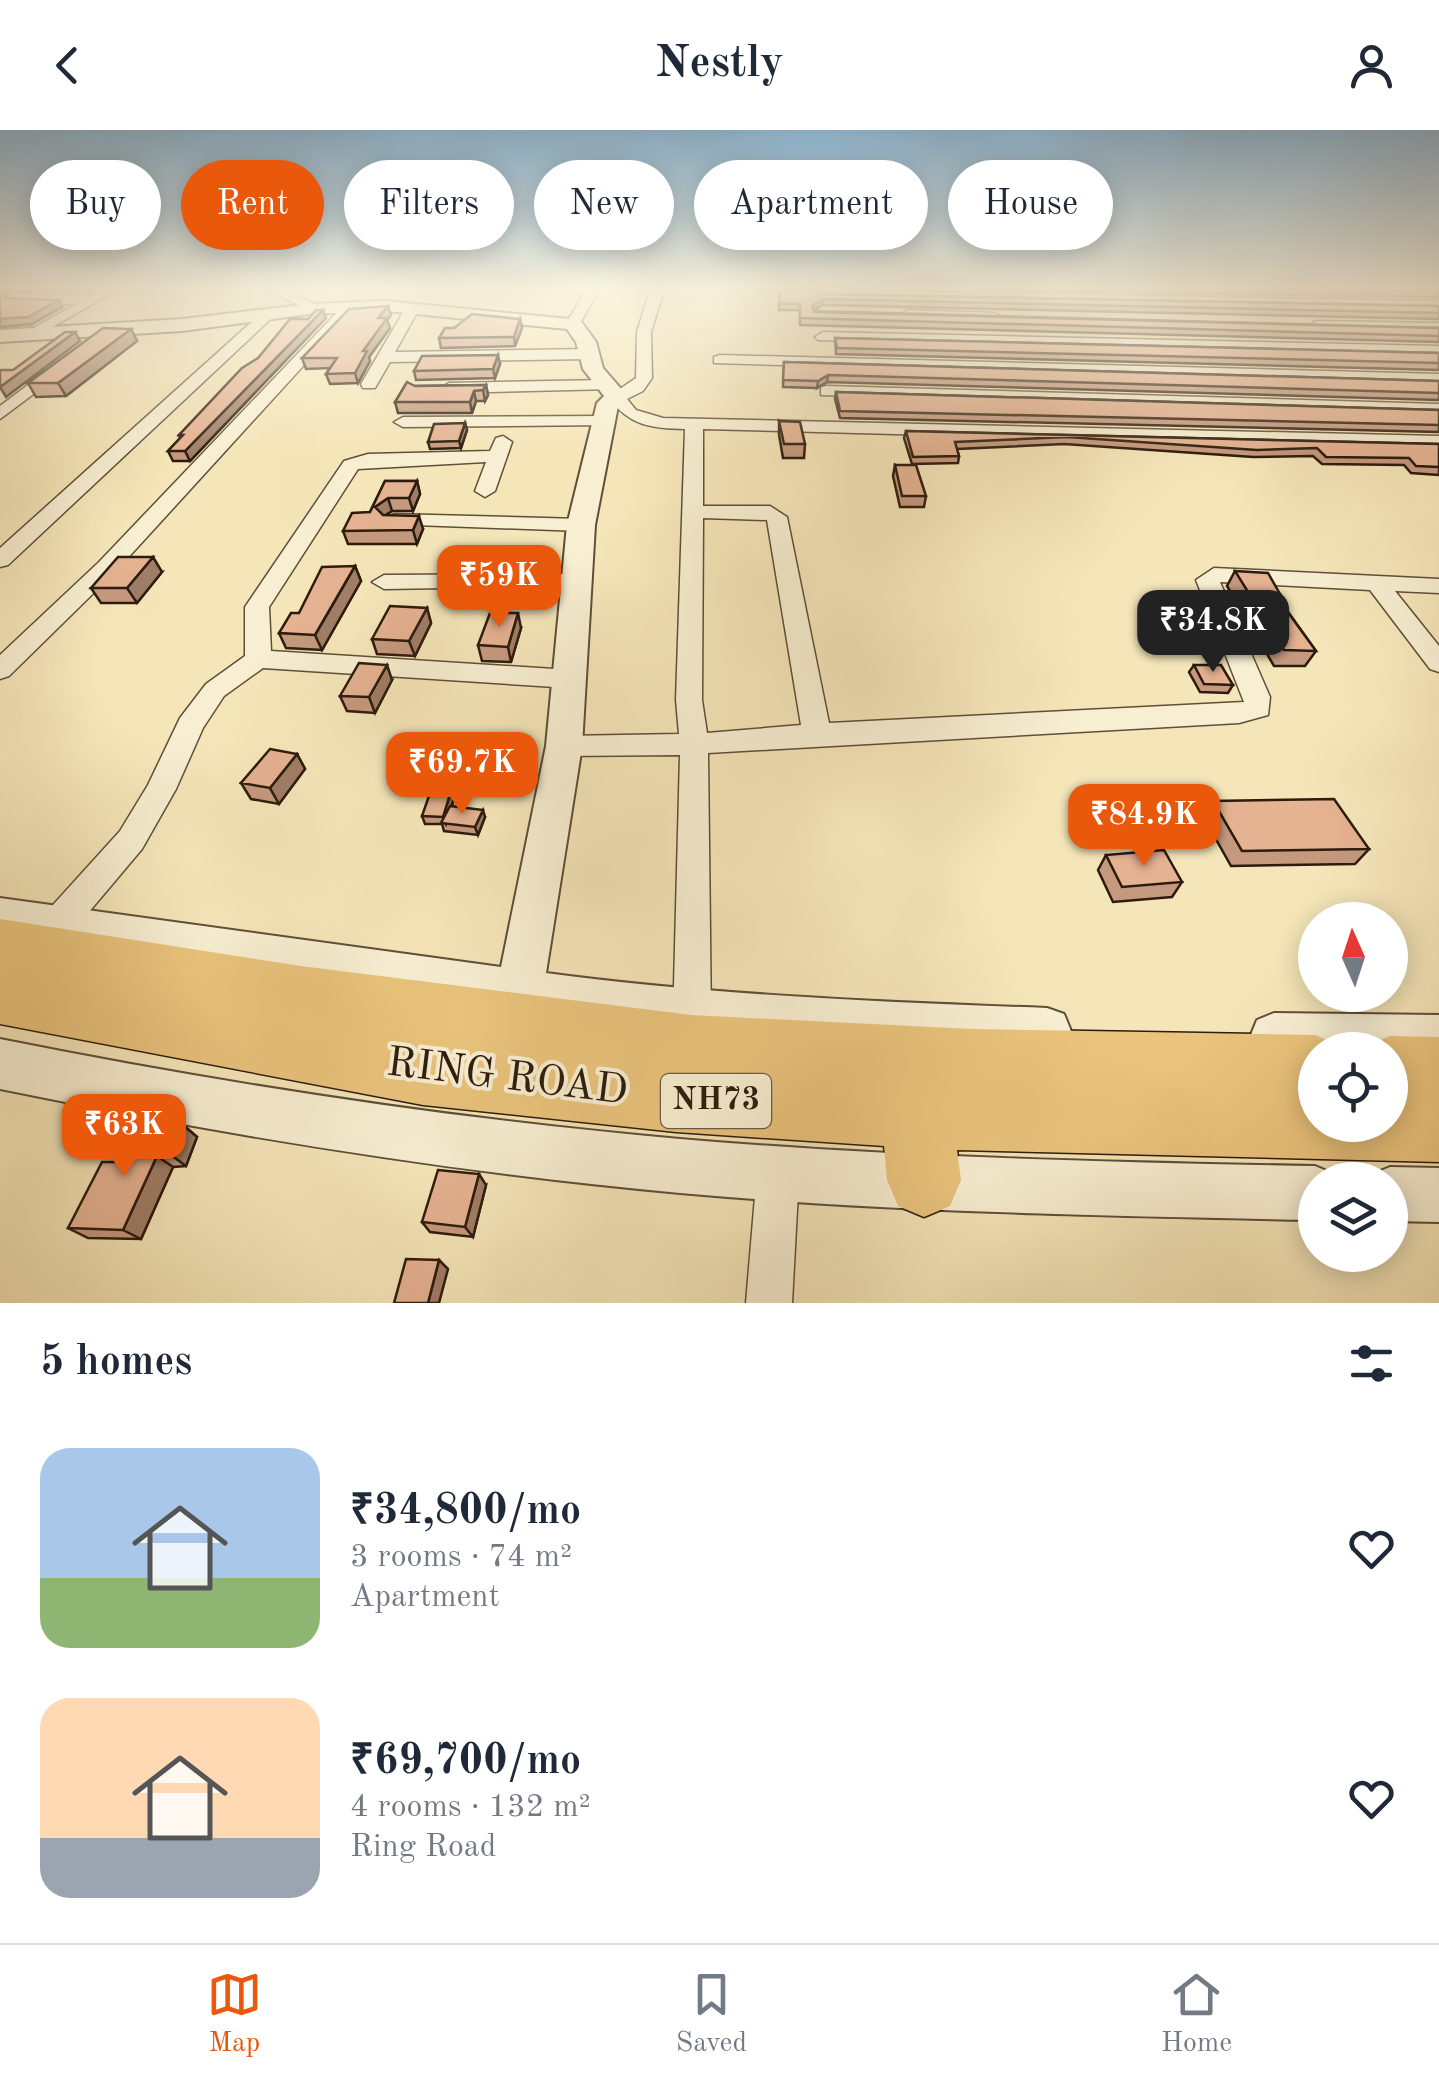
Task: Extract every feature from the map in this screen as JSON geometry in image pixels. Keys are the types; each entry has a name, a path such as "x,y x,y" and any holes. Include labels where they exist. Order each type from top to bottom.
{"highway":[{"name":"RING ROAD","path":"28,937 302,996 692,1030 972,1062 1298,1069"},
{"name":"RING ROAD","path":"0,994 419,1070 656,1097 920,1146 1152,1124 1439,1128"},
{"path":"1408,1070 1439,1071"}],"street":[{"path":"0,414 91,345"},
{"path":"0,560 235,345"},
{"path":"0,670 107,566 304,345"},
{"path":"369,384 391,345"},
{"path":"519,993 564,746 581,525 609,401 584,345"},
{"path":"403,422 510,422 609,401 637,387 644,378 644,345"},
{"path":"824,345 830,424"},
{"path":"1290,345 1439,351"},
{"path":"384,357 589,354"},
{"path":"720,360 1439,379"},
{"path":"436,388 609,401 630,414 662,423 694,425 790,428 830,424 1439,442"},
{"path":"828,391 1439,410"},
{"path":"485,491 510,422"},
{"path":"692,1030 694,744 689,700 694,425"},
{"path":"258,659 257,607 352,465 368,460 497,456"},
{"path":"690,512 770,512 777,517 817,734"},
{"path":"394,520 581,525"},
{"path":"564,746 694,744 1239,713 1258,708 1257,697 1208,580 1214,574 1439,586"},
{"path":"384,582 574,581"},
{"path":"1376,582 1439,663"},
{"path":"28,937 131,840 190,725 214,690 258,659 570,679"},
{"path":"0,917 28,937 519,993 692,1030 883,1025 1439,1039"},
{"path":"0,1064 296,1117 676,1166 778,1173 920,1146 1298,1190"},
{"path":"769,1303 778,1173"},
{"path":"1408,1194 1439,1195"}],"building":[{"path":"48,345 58,345 0,387 0,370 13,370"},
{"path":"80,345 110,345 58,383 28,383"},
{"path":"269,345 289,345 185,451 168,451 242,368"},
{"path":"315,345 368,345 355,373 326,374 337,358 302,358"},
{"path":"836,345 1106,345 1439,353 1439,363 837,348"},
{"path":"498,355 493,369 414,371 422,356"},
{"path":"784,362 1439,381 1439,393 828,375 818,381 783,380"},
{"path":"407,382 415,386 486,385 483,390 474,391 470,402 395,402"},
{"path":"836,392 1439,410 1439,425 840,411"},
{"path":"779,421 800,422 805,444 784,444"},
{"path":"465,423 459,441 428,442 434,424"},
{"path":"906,431 1439,444 1439,467 1416,466 1409,458 1326,457 1317,448 1257,450 1067,437 955,442 959,456 913,457"},
{"path":"895,465 916,465 926,496 902,496"},
{"path":"385,481 417,481 409,498 388,498 375,507 383,515 419,516 413,530 343,531 352,513 370,512"},
{"path":"118,557 153,557 127,588 91,588"},
{"path":"355,566 315,635 279,633 291,613 299,613 322,567"},
{"path":"1235,571 1268,573 1280,594 1274,593 1316,651 1284,650"},
{"path":"390,606 427,608 409,641 372,639"},
{"path":"490,613 518,613 508,647 478,645"},
{"path":"359,663 387,665 369,697 340,696"},
{"path":"1194,665 1221,665 1233,685 1204,684"},
{"path":"270,749 297,754 270,788 241,783"},
{"path":"431,790 451,791 443,817 422,816"},
{"path":"1334,799 1369,849 1242,851 1213,801"},
{"path":"450,806 483,810 475,827 441,823"},
{"path":"1164,850 1182,882 1122,887 1106,855"},
{"path":"183,1125 171,1155 157,1156 123,1230 68,1228 102,1162 116,1162 131,1127"},
{"path":"438,1170 479,1174 465,1227 422,1222"},
{"path":"406,1259 439,1260 428,1303 394,1303"}]}
